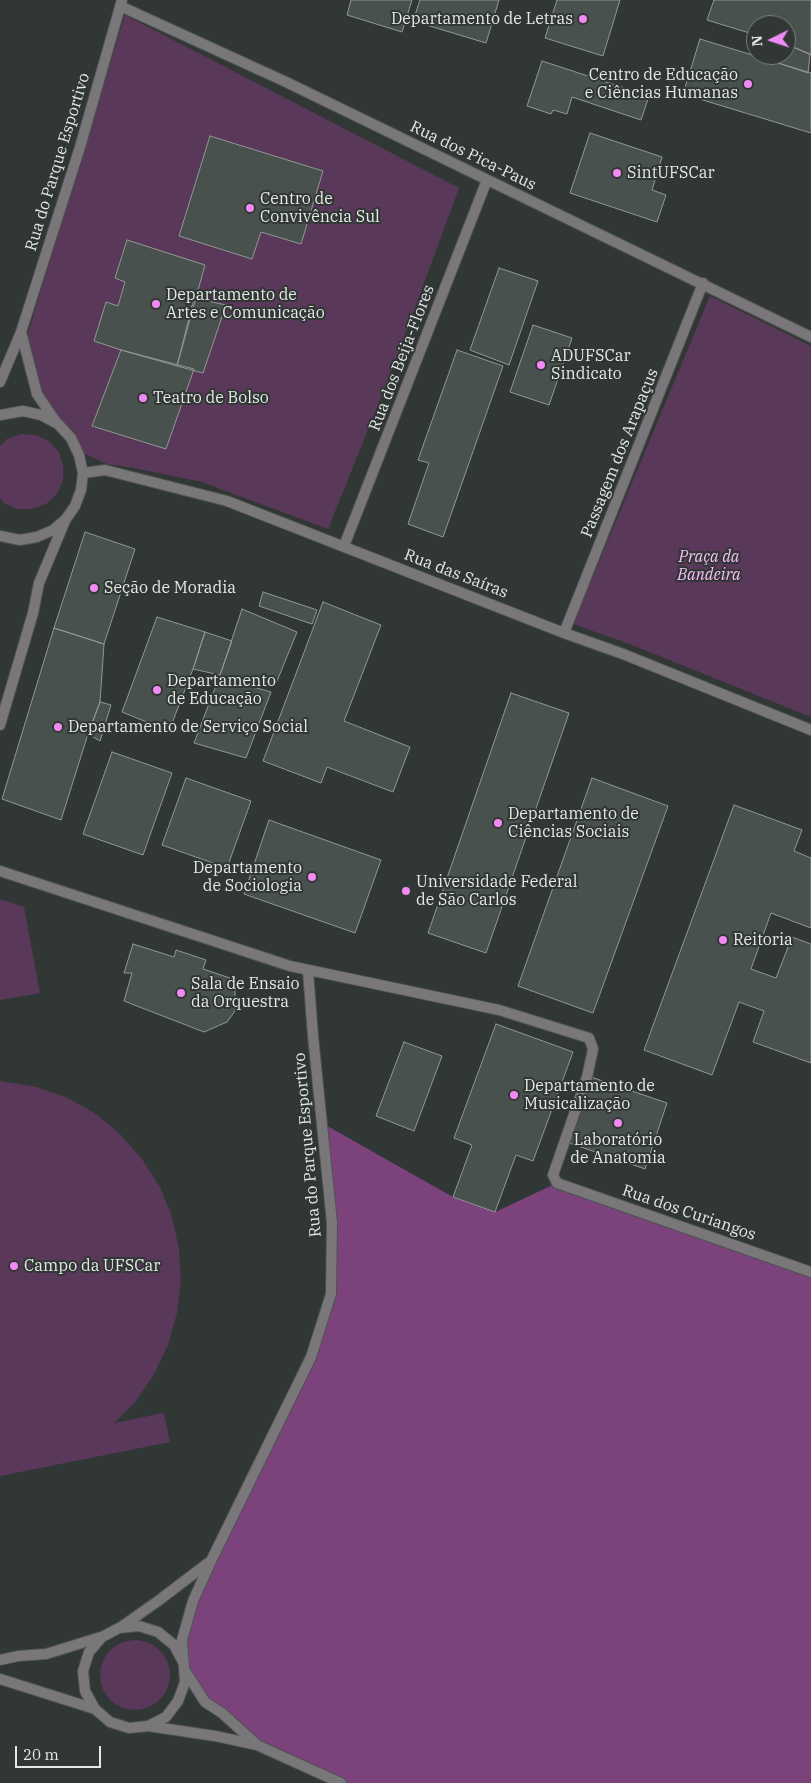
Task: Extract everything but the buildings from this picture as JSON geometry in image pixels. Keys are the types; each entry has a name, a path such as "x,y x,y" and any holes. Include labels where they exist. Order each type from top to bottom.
{"street":[{"name":"Rua dos Pica-Paus","path":"121,3 811,337"},
{"name":"Rua do Parque Esportivo","path":"0,382 21,332 80,147 121,3"},
{"name":"Rua dos Beija-Flores","path":"344,546 486,180"},
{"name":"Passagem dos Arapaçus","path":"564,633 703,284"},
{"path":"0,725 33,613 39,583 66,519 75,506 81,490 83,473 79,455 71,438 36,394 21,332"},
{"path":"0,415 23,412 41,415 58,424"},
{"name":"Rua das Saíras","path":"83,473 105,470 227,501 564,633 623,654 811,730"},
{"path":"0,536 20,540 37,537 53,530 66,519"},
{"path":"0,871 290,966 308,970"},
{"name":"Rua do Parque Esportivo","path":"183,1665 182,1640 193,1601 210,1561 311,1357 331,1294 332,1223 312,1036 308,970"},
{"name":"Rua dos Curiangos","path":"308,970 499,1010 588,1038 593,1049 587,1077 553,1175 557,1183 811,1272"},
{"name":"Rua do Parque Esportivo","path":"120,1628 166,1596 210,1561"},
{"path":"0,1660 18,1656 46,1654 102,1637 120,1628 139,1626 158,1632 174,1645 183,1665 205,1702 222,1713 257,1745"},
{"path":"102,1637 89,1652 84,1671 85,1691 95,1709 110,1722 129,1728 148,1726 215,1736 257,1745 341,1783"},
{"path":"148,1726 166,1717 178,1701 185,1682 183,1665"},
{"path":"0,1679 95,1709"}],"green space":[{"path":"125,15 459,188 392,370 328,529 202,482 107,464 70,447 67,437 52,426 25,343"},
{"name":"Praça da Bandeira","path":"710,296 811,346 811,717 632,645 573,624"},
{"path":"21,434 36,435 49,441 59,452 63,466 63,481 57,494 46,504 32,509 17,509 4,503 0,498 0,446 7,439"},
{"path":"0,899 24,907 40,993 0,1000"},
{"path":"0,1081 37,1087 68,1098 96,1114 121,1135 142,1159 160,1187 172,1217 179,1249 181,1281 177,1313 168,1345 154,1374 136,1401 114,1423 164,1413 170,1442 0,1476"},
{"path":"135,1640 148,1643 160,1650 167,1662 170,1675 167,1688 160,1700 148,1707 135,1710 122,1707 110,1700 103,1688 100,1675 103,1662 110,1650 122,1643"}],"shaded area":[{"path":"322,1123 453,1197 495,1212 557,1183 811,1272 811,1783 341,1783 257,1745 205,1702 183,1667 182,1640 193,1601 311,1357 331,1294"}],"place":[{"name":"Departamento de Letras","path":"583,19"},
{"name":"Centro de Educação e Ciências Humanas","path":"748,84"},
{"name":"SintUFSCar","path":"617,173"},
{"name":"Centro de Convivência Sul","path":"250,208"},
{"name":"Departamento de Artes e Comunicação","path":"156,304"},
{"name":"ADUFSCar Sindicato","path":"541,365"},
{"name":"Teatro de Bolso","path":"143,398"},
{"name":"Seção de Moradia","path":"94,588"},
{"name":"Departamento de Educação","path":"157,690"},
{"name":"Departamento de Serviço Social","path":"58,727"},
{"name":"Departamento de Ciências Sociais","path":"498,823"},
{"name":"Departamento de Sociologia","path":"312,877"},
{"name":"Universidade Federal de São Carlos","path":"406,891"},
{"name":"Reitoria","path":"723,940"},
{"name":"Sala de Ensaio da Orquestra","path":"181,993"},
{"name":"Departamento de Musicalização","path":"514,1095"},
{"name":"Laboratório de Anatomia","path":"618,1123"},
{"name":"Campo da UFSCar","path":"14,1266"}]}
